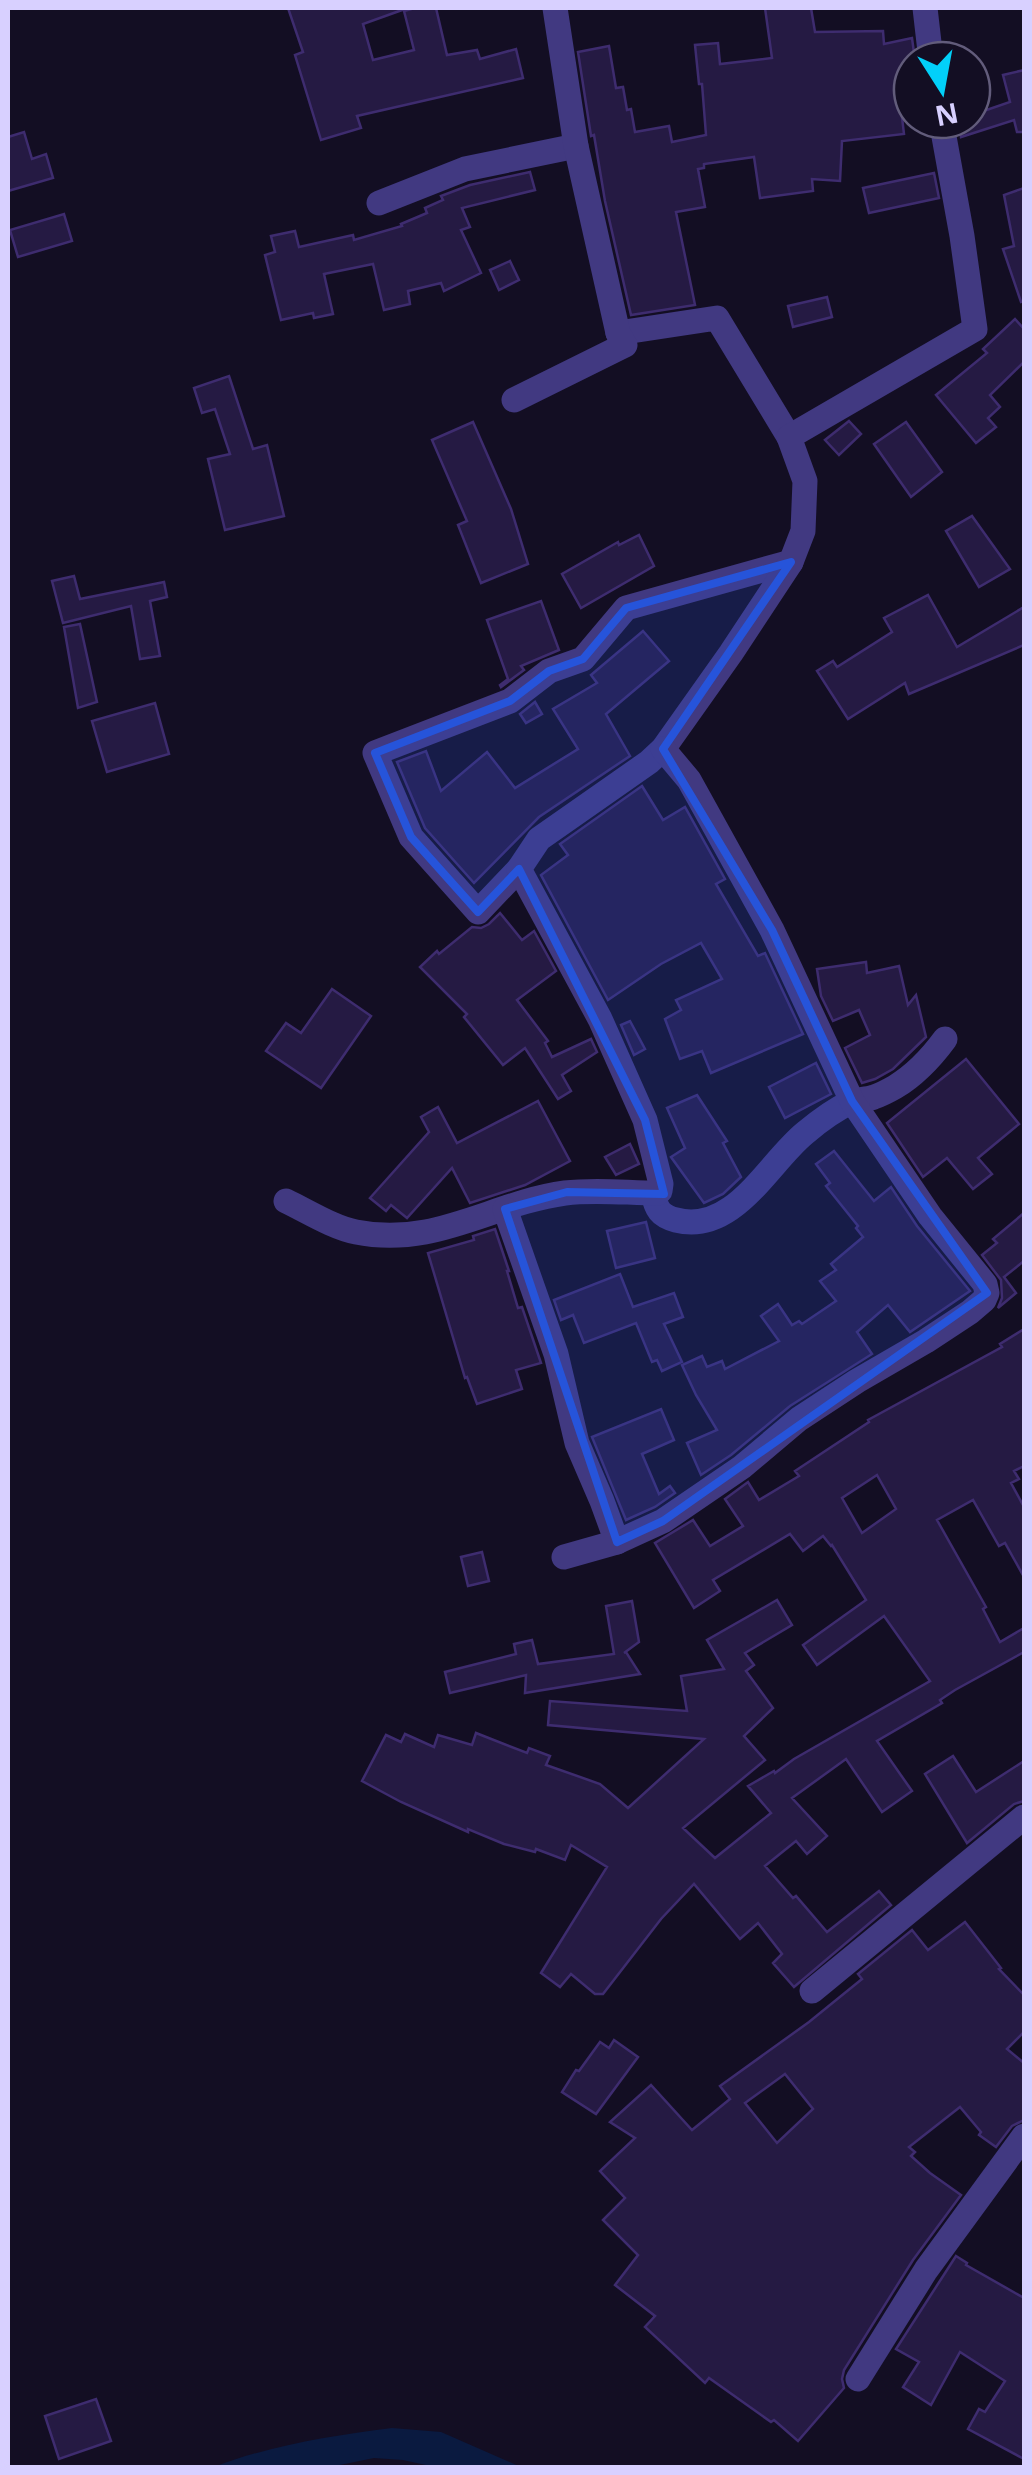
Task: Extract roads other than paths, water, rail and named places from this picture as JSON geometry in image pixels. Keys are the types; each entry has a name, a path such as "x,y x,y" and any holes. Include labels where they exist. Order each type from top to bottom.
{"street":[{"path":"514,400 625,345 618,333 576,146 555,8"},
{"path":"925,8 929,40"},
{"path":"788,437 975,329 945,140"},
{"path":"379,203 464,169 576,146"},
{"path":"618,333 717,318 788,437 805,481 803,531 790,562 664,749 539,839 519,870 478,912 412,837 375,752 510,701 549,671 583,659 626,608 790,562"},
{"path":"564,1557 616,1542 663,1521 742,1467 799,1419 926,1341 984,1300 987,1293 985,1284 930,1216 852,1101 772,930 689,780 664,749"},
{"path":"286,1201 354,1232 410,1236 567,1192 660,1191 645,1120 600,1019 519,870"},
{"path":"654,1193 660,1214 675,1220 695,1222 721,1215 804,1133 852,1101 874,1098 898,1086 929,1060 945,1039"},
{"path":"505,1208 556,1354 577,1443 616,1542"},
{"path":"812,1992 1024,1816"},
{"path":"858,2379 926,2270 1024,2136"}],"water":[{"path":"392,2428 441,2432 521,2467 435,2467 374,2458 330,2467 214,2467 279,2447"}]}
